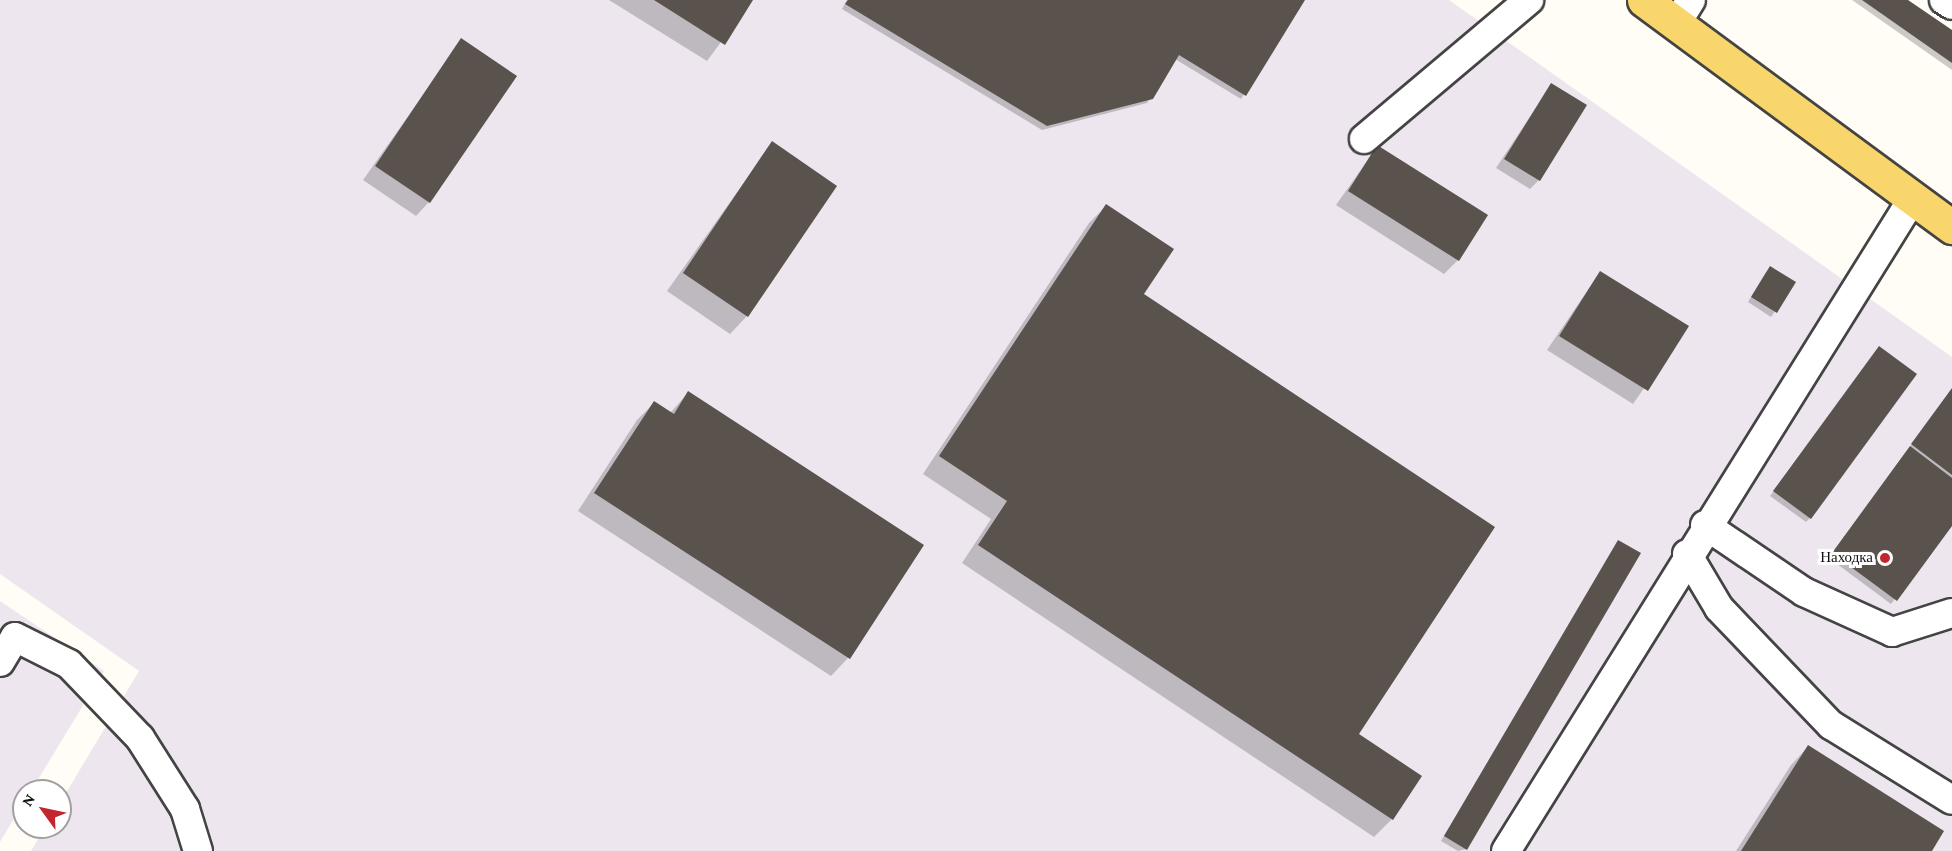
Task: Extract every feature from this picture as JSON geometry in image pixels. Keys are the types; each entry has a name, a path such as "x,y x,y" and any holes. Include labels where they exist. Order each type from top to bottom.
{"main road":[{"path":"1644,0 1683,12 1952,227"}],"lane":[{"path":"1364,139 1529,0"},
{"path":"1944,0 1952,5"},
{"path":"1506,851 1705,525 1913,198"},
{"path":"1705,525 1804,592 1892,632 1952,613"},
{"path":"1687,554 1719,608 1831,725 1952,800"},
{"path":"0,662 15,638 69,664 140,738 185,809 198,851"}],"shaded area":[{"path":"0,0 1449,0 1952,357 1952,851 31,851 38,839 72,839 72,783 139,671 0,574"},
{"path":"0,601 104,671 38,779 12,779 12,822 0,842"}],"building":[{"path":"654,0 753,0 725,45"},
{"path":"848,0 1305,0 1246,96 1179,55 1153,99 1047,126 845,4"},
{"path":"1862,0 1908,0 1952,30 1952,63"},
{"path":"461,38 517,76 430,203 375,166"},
{"path":"1551,83 1587,105 1540,181 1504,159"},
{"path":"772,141 837,186 748,317 683,273"},
{"path":"1377,145 1488,215 1459,261 1348,191"},
{"path":"1106,204 1174,249 1144,294 1495,527 1359,734 1422,776 1393,820 978,545 1007,501 939,456"},
{"path":"1770,266 1796,282 1777,313 1751,297"},
{"path":"1600,271 1689,326 1648,391 1559,336"},
{"path":"1879,346 1917,374 1811,519 1773,491"},
{"path":"1952,388 1952,475 1911,444"},
{"path":"688,391 924,545 850,659 594,493 654,401 674,414"},
{"path":"1910,446 1952,478 1952,526 1897,601 1832,553"},
{"path":"1618,540 1641,553 1467,850 1444,836"},
{"path":"1808,745 1944,831 1932,851 1741,851"}],"place":[{"name":"Находка","path":"1885,558"}]}
